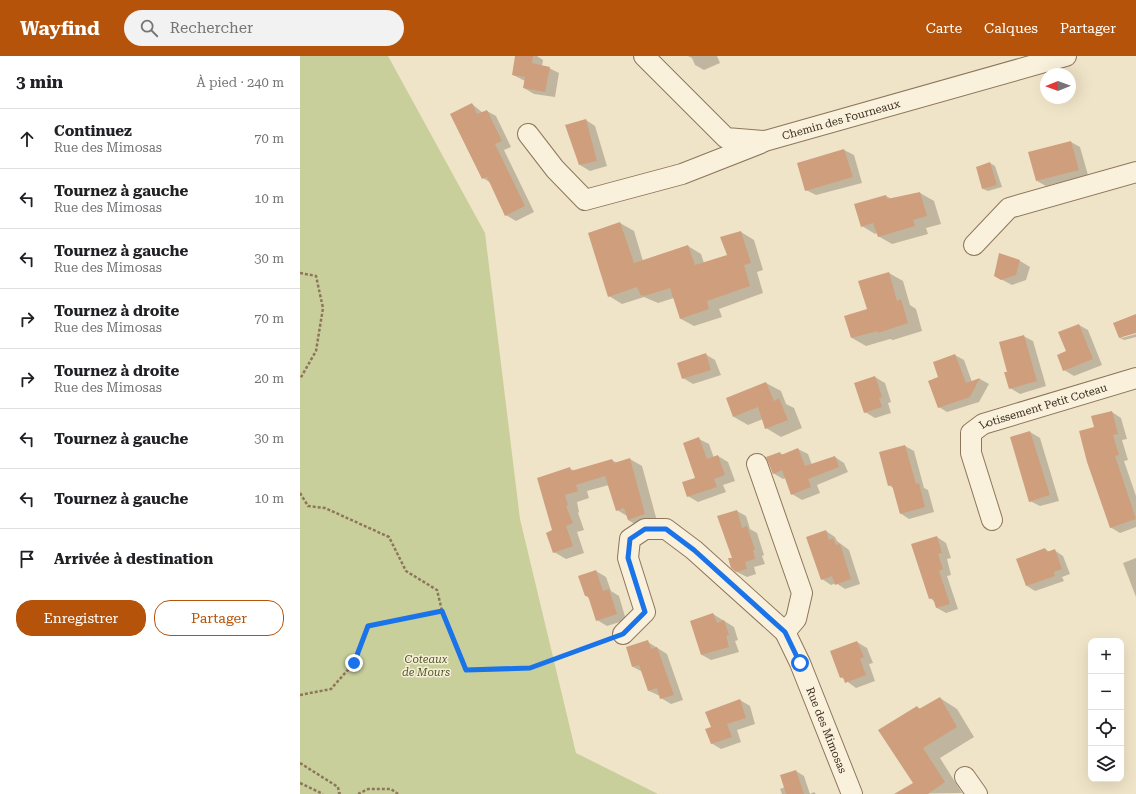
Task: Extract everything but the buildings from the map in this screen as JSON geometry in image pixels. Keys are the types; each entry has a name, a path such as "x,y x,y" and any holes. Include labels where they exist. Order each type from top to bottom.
{"street":[{"name":"Chemin des Fourneaux","path":"644,56 726,138 766,141 1066,56"},
{"path":"528,134 555,169 585,200 682,174 766,141"},
{"path":"974,245 1009,208 1136,172"},
{"name":"Lotissement Petit Coteau","path":"992,520 971,453 971,433 983,424 1136,378"},
{"path":"758,464 802,593 796,619 785,632"},
{"name":"Rue des Mimosas","path":"623,634 645,612 628,558 630,539 645,529 666,529 694,550 785,632 800,663 852,794"},
{"path":"966,777 977,794"}],"path":[{"path":"300,273 316,276 323,308 316,351 300,379"},
{"path":"300,493 308,506 325,508 389,536 406,571 437,590 442,611 466,670 530,668 623,634"},
{"path":"300,695 331,689 354,663 368,626 442,611"},
{"path":"300,763 338,787 339,793 342,794"},
{"path":"300,783 323,794"},
{"path":"358,794 368,789 392,789 398,794"}],"green space":[{"name":"Coteaux de Mours","path":"300,56 388,56 485,233 520,519 576,753 658,794 300,794"}],"route":[{"path":"354,663 368,626 442,611 466,670 530,668 623,634 645,612 628,558 630,539 645,529 666,529 694,550 785,632 800,663"}]}
